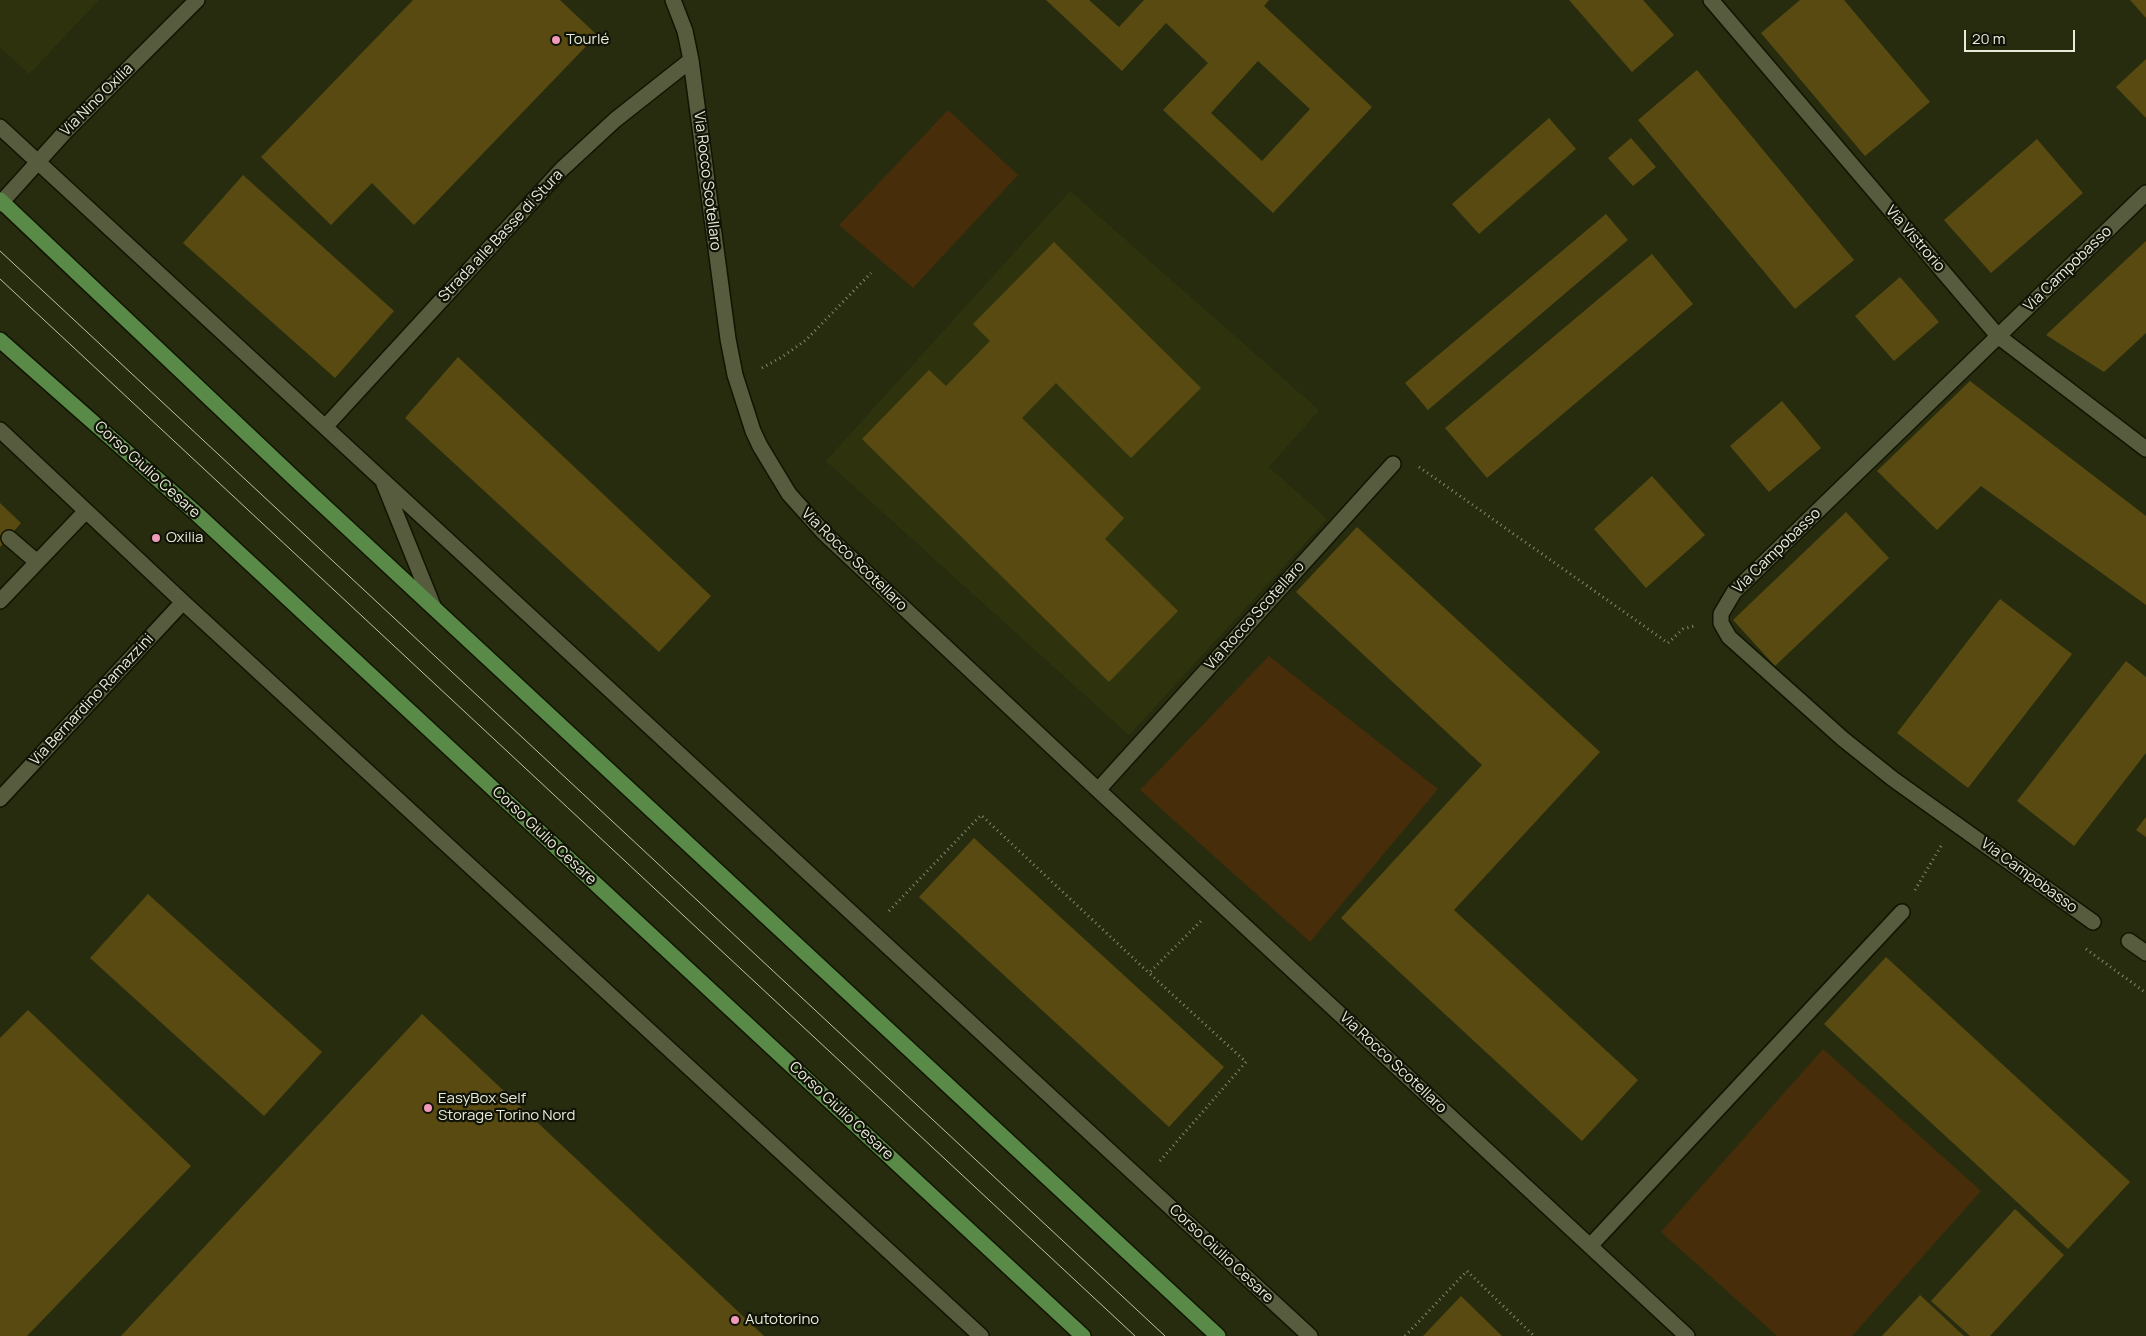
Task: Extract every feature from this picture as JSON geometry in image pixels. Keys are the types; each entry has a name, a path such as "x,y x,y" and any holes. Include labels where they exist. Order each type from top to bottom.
{"main road":[{"name":"Corso Giulio Cesare","path":"1,202 434,608 1218,1336"},
{"name":"Corso Giulio Cesare","path":"0,340 197,514 1084,1336"}],"street":[{"name":"Via Nino Oxilia","path":"1,202 37,162 197,0"},
{"name":"Via Rocco Scotellaro","path":"673,0 685,31 691,60 734,375 746,413 760,446 789,494 811,520 1098,790 1688,1336"},
{"name":"Via Vistrorio","path":"1711,0 1998,336 2146,449"},
{"name":"Strada alle Basse di Stura","path":"325,427 562,169 615,120 691,60"},
{"name":"Corso Giulio Cesare","path":"0,127 1310,1336"},
{"name":"Via Campobasso","path":"2093,922 1876,766 1729,637 1722,623 1721,614 1724,605 1734,592 2146,193"},
{"path":"0,430 184,602 981,1336"},
{"name":"Via Rocco Scotellaro","path":"1098,790 1393,464"},
{"name":"Corso Giulio Cesare","path":"383,480 434,608"},
{"path":"0,602 86,511"},
{"path":"9,538 36,562"},
{"name":"Via Bernardino Ramazzini","path":"0,799 184,602"},
{"path":"1590,1246 1902,912"},
{"path":"2129,941 2146,952"}],"path":[{"path":"734,375 761,368 790,352 806,340 831,316 872,273"},
{"path":"1393,464 1402,455 1668,642 1683,628 1707,623 1722,623"},
{"path":"870,930 980,815 1246,1062 1142,1182"},
{"path":"1902,912 1943,843"},
{"path":"1149,973 1219,902"},
{"path":"2084,947 2146,993"},
{"path":"1405,1336 1467,1271 1534,1336"}],"shaded area":[{"path":"0,0 99,0 29,74 0,47"},
{"path":"948,110 1018,175 913,288 839,225"},
{"path":"1070,191 1319,410 1269,467 1327,519 1129,735 826,461"},
{"path":"1269,656 1438,789 1310,942 1140,790"},
{"path":"1823,1049 1981,1191 1852,1336 1777,1336 1661,1232"}],"building":[{"path":"413,0 560,0 597,35 414,225 372,183 331,225 261,157"},
{"path":"1046,0 1089,0 1119,27 1144,0 1269,0 1264,6 1372,107 1273,213 1163,110 1208,63 1166,23 1122,71","holes":["1258,61 1310,109 1262,161 1211,113"]},
{"path":"1569,0 1643,0 1674,35 1632,72"},
{"path":"1800,0 1844,0 1930,102 1865,156 1761,33"},
{"path":"2130,0 2146,0 2146,18"},
{"path":"2146,59 2146,118 2116,87"},
{"path":"1697,70 1854,260 1795,309 1638,120"},
{"path":"1549,118 1576,149 1479,234 1452,204"},
{"path":"1631,138 1656,167 1633,186 1608,158"},
{"path":"2037,139 2083,193 1991,273 1944,220"},
{"path":"243,175 394,311 335,378 183,243"},
{"path":"1606,214 1628,240 1428,410 1405,383"},
{"path":"2146,241 2146,333 2104,372 2046,335"},
{"path":"1054,242 1201,388 1131,458 1056,383 1022,418 1124,518 1105,539 1178,611 1109,682 862,439 929,370 946,386 990,341 973,324"},
{"path":"1652,254 1693,304 1487,478 1445,428"},
{"path":"1900,277 1939,322 1894,361 1855,316"},
{"path":"458,357 711,596 659,652 405,418"},
{"path":"1970,381 2146,516 2146,605 1981,486 1937,530 1877,471"},
{"path":"1782,401 1821,448 1769,492 1730,446"},
{"path":"1652,476 1705,535 1646,588 1594,529"},
{"path":"0,503 21,523 0,547"},
{"path":"1846,512 1889,558 1775,666 1733,620"},
{"path":"1357,527 1600,752 1454,910 1638,1080 1582,1141 1341,918 1482,765 1296,592"},
{"path":"2000,599 2072,654 1968,788 1897,733"},
{"path":"2126,661 2146,677 2146,753 2074,846 2017,801"},
{"path":"2146,817 2146,837 2136,830"},
{"path":"974,838 1224,1067 1169,1127 919,897"},
{"path":"148,894 322,1052 264,1116 90,958"},
{"path":"1886,957 2130,1182 2068,1249 1824,1024"},
{"path":"28,1010 191,1166 27,1336 0,1336 0,1038"},
{"name":"EasyBox Self Storage Torino Nord","path":"422,1014 621,1201 764,1336 121,1336"},
{"path":"2015,1209 2064,1255 1990,1336 1970,1336 1931,1301"},
{"path":"1920,1295 1964,1336 1882,1336"},
{"path":"1461,1296 1502,1336 1423,1336"}],"tram line":[{"path":"0,251 1165,1336"},
{"path":"0,279 1135,1336"}],"place":[{"name":"Tourlé","path":"556,40"},
{"name":"Oxilia","path":"156,538"},
{"name":"EasyBox Self Storage Torino Nord","path":"428,1108"},
{"name":"Autotorino","path":"735,1320"}]}
